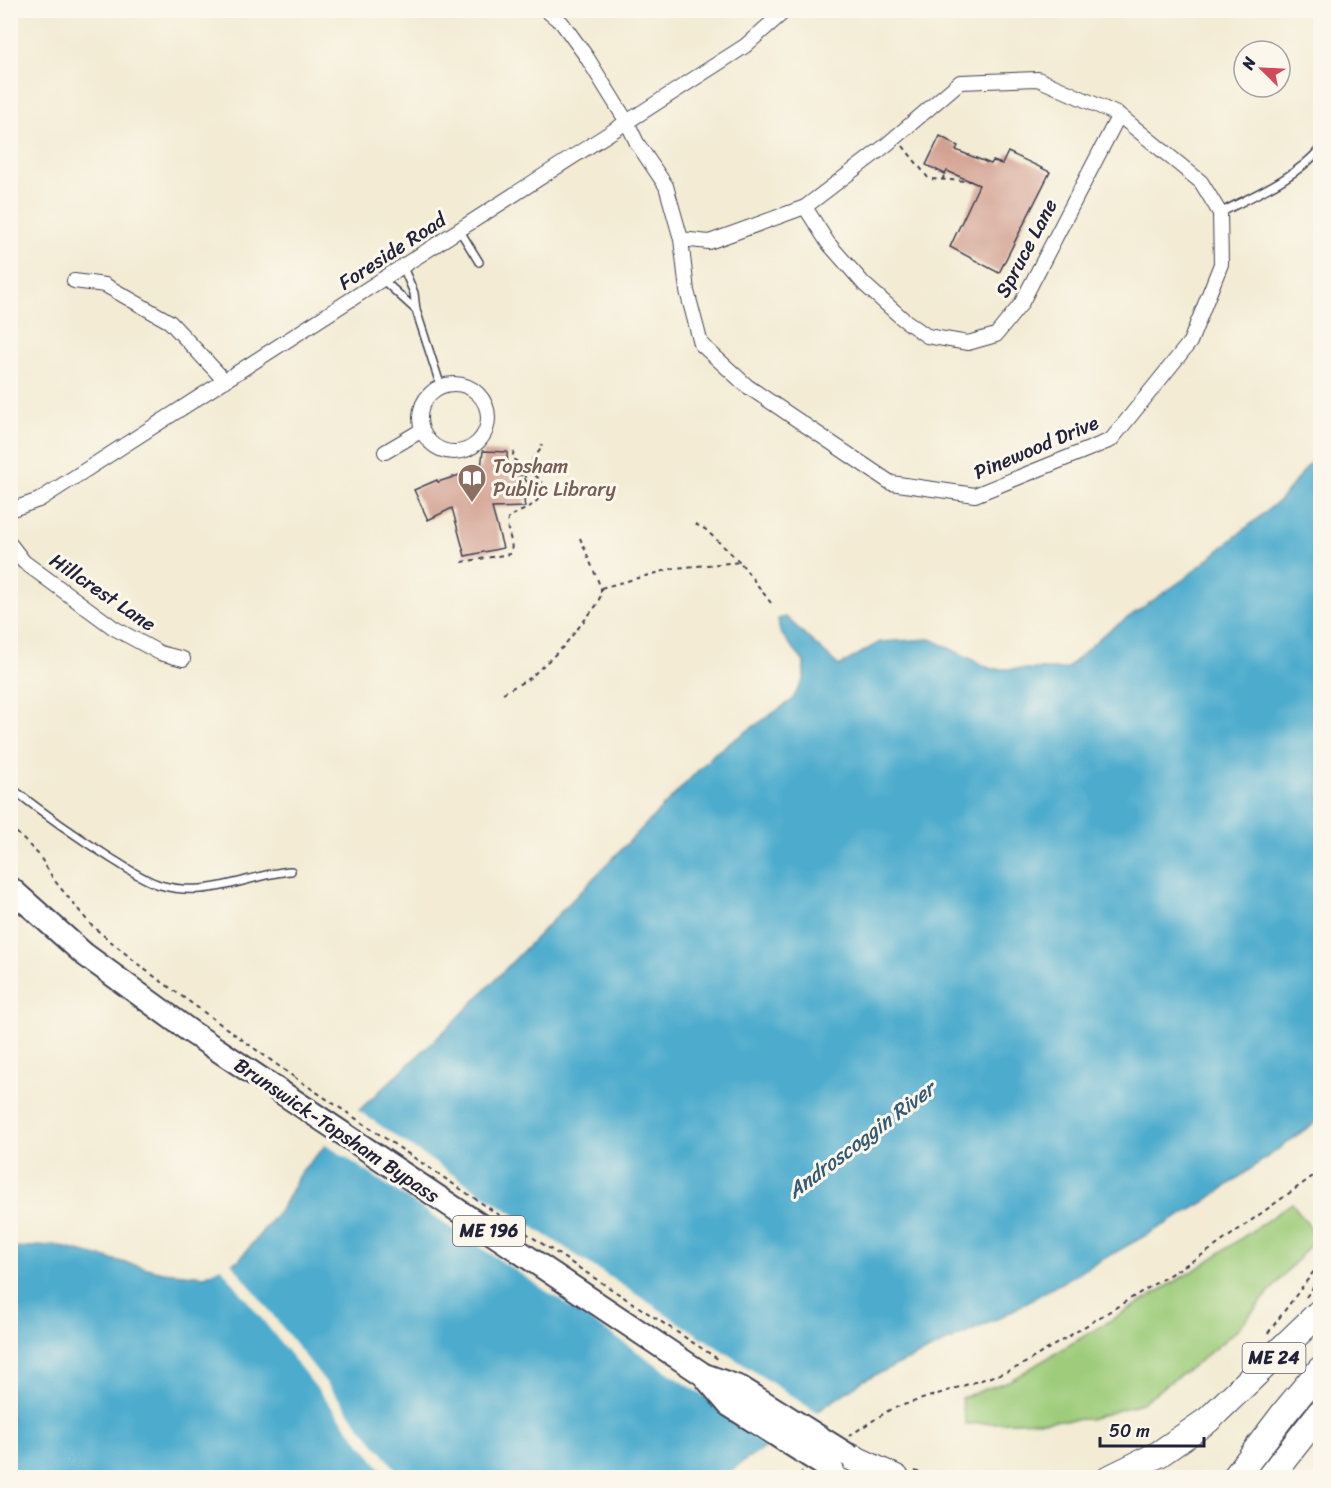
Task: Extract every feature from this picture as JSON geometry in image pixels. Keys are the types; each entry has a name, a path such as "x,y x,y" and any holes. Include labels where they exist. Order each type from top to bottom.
{"highway":[{"name":"Brunswick-Topsham Bypass","path":"10,888 84,954 190,1032 704,1375 729,1405 837,1465"},
{"name":"ME 24","path":"1102,1475 1159,1454 1209,1420 1320,1312"},
{"path":"1235,1478 1320,1370"},
{"path":"1269,1478 1320,1413"},
{"path":"837,1465 862,1472 871,1478"},
{"path":"837,1465 896,1478"}],"street":[{"name":"Pinewood Drive","path":"546,10 562,23 586,56 627,122 637,143 666,186 681,239 687,291 701,344 747,386 891,483 975,495 1111,440 1190,342 1221,264 1220,213"},
{"name":"Foreside Road","path":"10,510 39,500 460,231 745,46 786,10"},
{"path":"681,239 709,242 806,207 960,82 1038,80 1119,115 1201,182 1220,213"},
{"name":"Spruce Lane","path":"806,207 828,243 864,284 903,319 927,336 968,343 996,335 1021,304 1119,115"},
{"path":"74,281 105,285 170,322 225,381"},
{"path":"451,384 461,385 471,389 485,404 488,414 487,425 477,444 467,450 446,452 427,440 422,430 421,410 432,392 441,387 451,384"},
{"path":"385,452 422,430"},
{"name":"Hillcrest Lane","path":"10,544 24,562 114,628 160,653 183,659"}],"lane":[{"path":"1220,213 1293,173 1314,157 1320,149"},
{"path":"460,231 479,262"},
{"path":"403,267 414,293 416,310 441,387"},
{"path":"382,280 416,310"},
{"path":"10,787 68,830 131,871 159,885 177,889 202,889 272,873 291,871"}],"path":[{"path":"888,140 929,179 970,181"},
{"path":"944,173 944,180"},
{"path":"526,467 541,449 542,444"},
{"path":"462,562 510,554 512,543 506,527 509,517 542,497 541,480 512,458 515,447"},
{"path":"695,524 705,529 740,562 771,603"},
{"path":"503,693 530,678 563,647 596,606 601,595 601,588 580,538"},
{"path":"601,588 675,568 740,562"},
{"path":"10,826 39,855 54,880 91,925 144,969 294,1077 721,1360"},
{"path":"795,1478 837,1465 877,1416 891,1409 1020,1366 1210,1250 1320,1171"},
{"path":"1268,1333 1320,1263"},
{"path":"1070,1478 1102,1475"}],"green space":[{"path":"1292,1203 1317,1237 1236,1331 1201,1360 1141,1403 1090,1419 966,1424 961,1398 1011,1380 1201,1266"}],"water":[{"name":"Androscoggin River","path":"1320,451 1320,1119 1203,1203 997,1319 864,1380 721,1477 11,1477 10,1367 13,1358 11,1355 11,1252 16,1248 54,1245 163,1272 205,1276 239,1260 283,1206 300,1173 353,1116 454,1022 715,753 792,700 804,679 804,662 780,632 778,619 786,617 839,666 880,642 931,639 991,669 1066,669 1104,634 1184,579 1281,499"}],"pier":[{"path":"356,1109 819,1414 776,1444 324,1143"},
{"path":"230,1261 402,1477 388,1477 349,1429 220,1266"}],"building":[{"path":"940,136 958,146 956,150 991,164 993,161 1002,164 1008,152 1050,172 999,273 950,247 979,185 947,171 945,174 926,165"},
{"name":"Topsham Public Library","path":"483,451 507,452 508,475 525,475 525,480 533,485 534,493 524,501 525,507 492,508 503,548 465,556 452,508 428,520 414,490 437,480 438,482 481,468"}],"place":[{"name":"Topsham Public Library","path":"472,504"}]}
